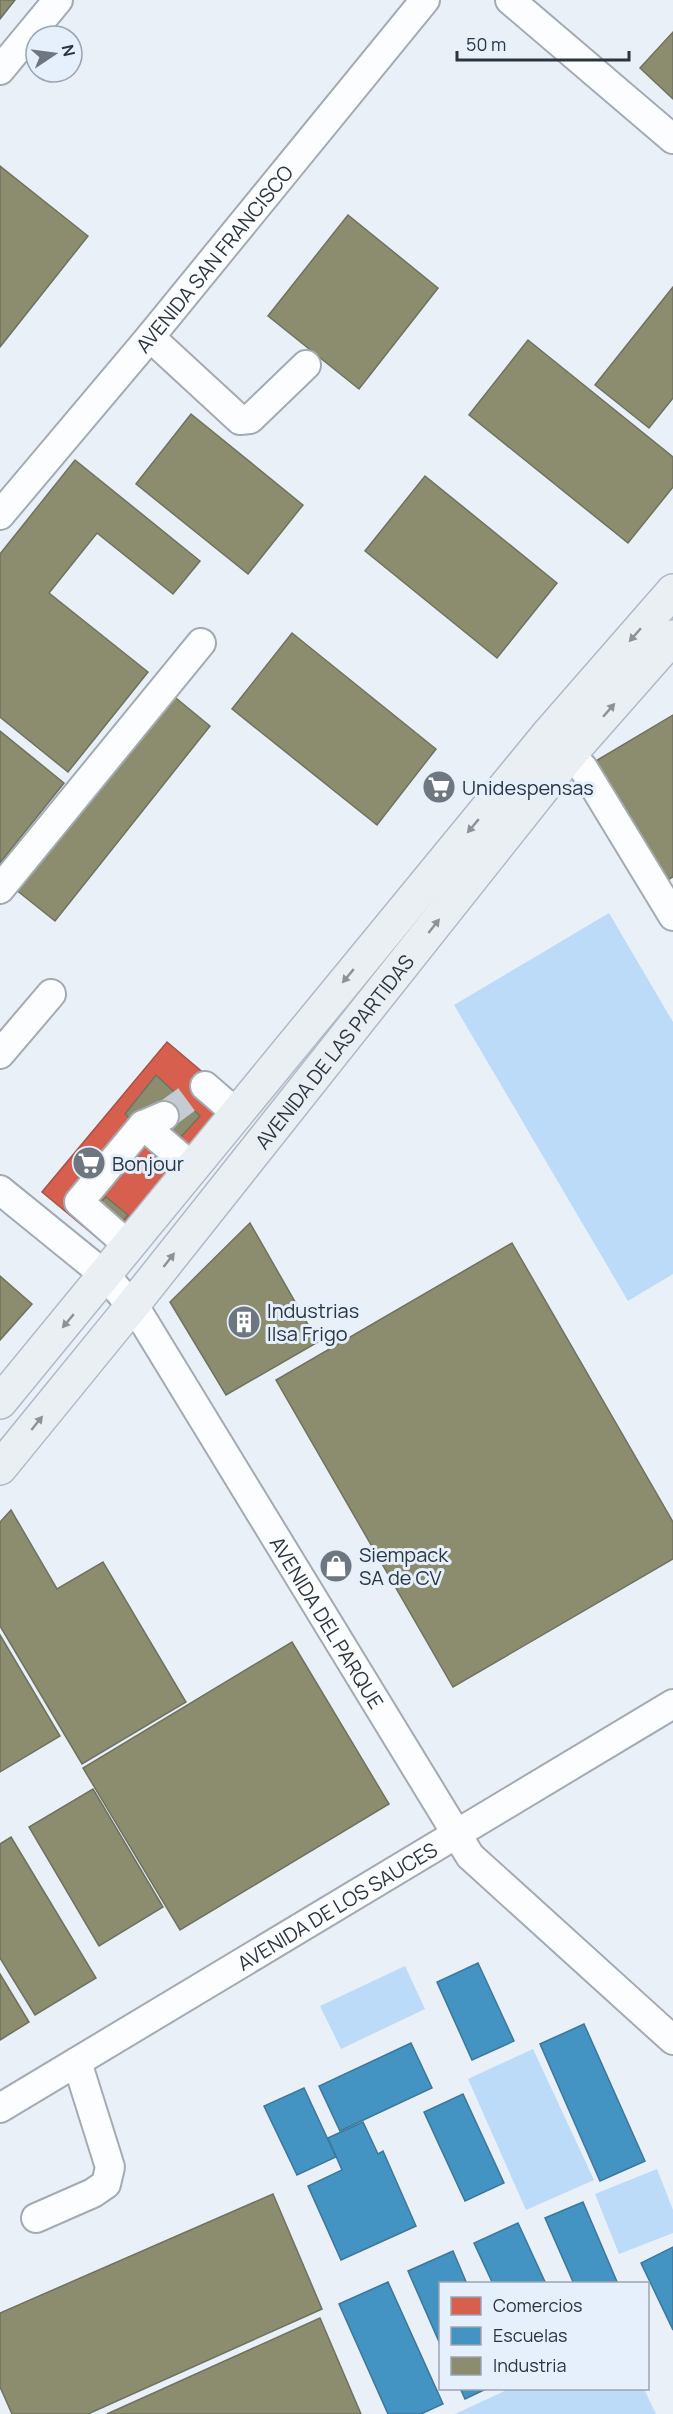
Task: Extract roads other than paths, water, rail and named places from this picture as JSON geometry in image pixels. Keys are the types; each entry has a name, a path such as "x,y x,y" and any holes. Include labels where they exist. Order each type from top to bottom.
{"main road":[{"name":"AVENIDA DE LAS PARTIDAS","path":"0,1402 105,1276 235,1112 550,732 673,591"},
{"name":"AVENIDA DE LAS PARTIDAS","path":"0,1468 132,1306 570,754 673,637"}],"street":[{"path":"0,69 58,0"},
{"name":"AVENIDA SAN FRANCISCO","path":"0,515 150,337 425,0"},
{"path":"510,0 673,140"},
{"path":"150,337 240,420 250,419 306,364"},
{"path":"0,889 201,643"},
{"path":"570,754 583,768 673,916"},
{"path":"5,1038 51,994"},
{"path":"205,1086 235,1112"},
{"path":"128,1245 79,1202 154,1121 192,1167"},
{"name":"AVENIDA DEL PARQUE","path":"0,1190 105,1276 132,1306 151,1332 470,1857 673,2040"},
{"name":"AVENIDA DE LOS SAUCES","path":"0,2108 673,1704"},
{"path":"36,2218 93,2193 106,2184 110,2167 77,2062"}],"tunnel":[{"path":"164,1116 205,1086"}],"place":[{"name":"Unidespensas","path":"439,787"},
{"name":"Bonjour","path":"89,1163"},
{"name":"Industrias Ilsa Frigo","path":"244,1322"},
{"name":"Siempack SA de CV","path":"336,1566"}]}
